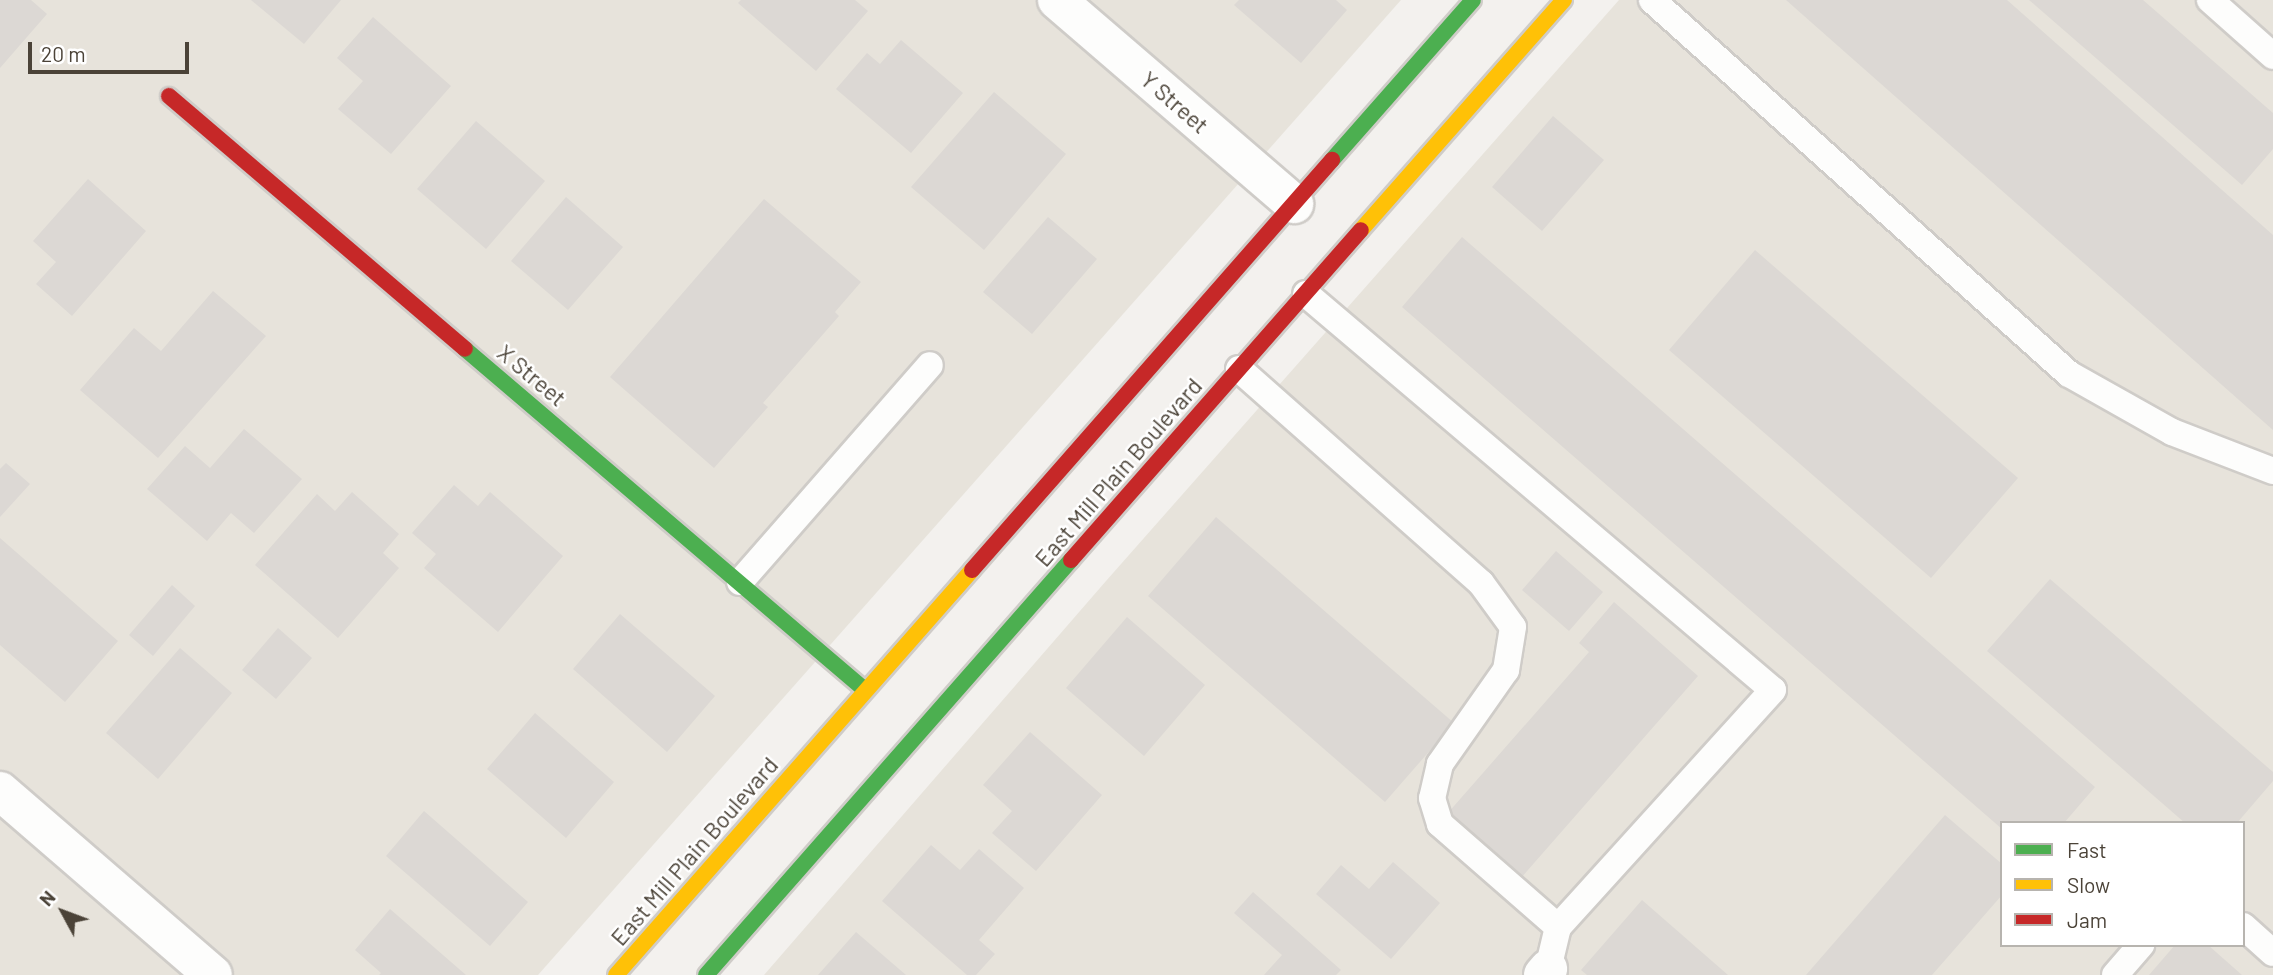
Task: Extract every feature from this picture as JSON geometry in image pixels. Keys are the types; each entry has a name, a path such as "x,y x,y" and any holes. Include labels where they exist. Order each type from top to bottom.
{"main road":[{"name":"East Mill Plain Boulevard","path":"615,975 1473,0"},
{"name":"East Mill Plain Boulevard","path":"706,975 1564,0"},
{"name":"X Street","path":"169,96 865,690"}],"street":[{"name":"Y Street","path":"1057,0 1294,204"},
{"path":"0,791 213,975"}],"lane":[{"path":"1652,0 2069,374 2172,432 2273,471"},
{"path":"2210,0 2273,56"},
{"path":"1306,294 1773,690 1558,927 1546,972"},
{"path":"740,582 930,365"},
{"path":"1239,369 1481,583 1513,627 1506,670 1440,764 1432,797 1440,824 1558,927"},
{"path":"2245,928 2273,953"},
{"path":"2115,975 2139,947"}],"shaded area":[{"path":"0,0 1401,0 538,975 0,975"},
{"path":"1619,0 2273,0 2273,975 764,975 1106,581"}],"building":[{"path":"0,0 31,0 47,14 0,68"},
{"path":"251,0 341,0 304,44"},
{"path":"741,0 855,0 868,11 816,71 738,3"},
{"path":"1239,0 1336,0 1347,10 1301,63 1234,5"},
{"path":"1786,0 2007,0 2273,235 2273,430"},
{"path":"2029,0 2143,0 2273,113 2273,149 2242,185"},
{"path":"373,17 451,86 391,154 338,109 363,81 337,58"},
{"path":"901,40 963,93 911,153 836,89 867,53 880,64"},
{"path":"994,92 1066,154 984,250 911,187"},
{"path":"1553,116 1604,160 1542,231 1492,187"},
{"path":"476,121 545,181 486,249 417,189"},
{"path":"88,179 146,231 72,316 36,284 56,262 33,241"},
{"path":"566,197 623,247 568,310 511,261"},
{"path":"764,199 861,282 835,312 839,316 763,403 768,407 714,468 610,377"},
{"path":"1048,217 1097,259 1032,334 983,292"},
{"path":"1462,237 2095,787 2066,821 2000,821 2000,827 1402,307"},
{"path":"1755,250 2018,478 1931,578 1669,350"},
{"path":"213,291 266,336 158,458 80,390 134,328 161,351"},
{"path":"244,429 302,479 254,533 231,513 207,541 147,489 185,446 210,468"},
{"path":"6,463 30,484 0,517 0,469"},
{"path":"454,485 478,506 490,492 563,556 498,632 424,568 436,554 412,533"},
{"path":"352,492 399,534 383,553 399,568 338,638 255,565 317,494 335,511"},
{"path":"1216,517 1454,723 1385,802 1148,596"},
{"path":"0,538 118,641 65,702 0,645"},
{"path":"1556,551 1603,592 1569,631 1522,590"},
{"path":"2050,579 2273,772 2273,781 2239,821 2183,821 1987,651"},
{"path":"172,585 195,606 153,656 129,635"},
{"path":"1614,602 1698,676 1521,878 1447,814 1589,652 1579,643"},
{"path":"620,614 715,696 667,752 573,669"},
{"path":"1127,617 1205,685 1144,756 1066,688"},
{"path":"278,628 312,658 276,699 242,670"},
{"path":"180,648 232,693 158,779 106,733"},
{"path":"535,713 614,782 566,838 487,769"},
{"path":"1030,732 1102,795 1036,871 992,833 1012,811 983,785"},
{"path":"424,811 528,902 490,946 386,856"},
{"path":"1945,815 2000,862 2000,897 1932,975 1806,975"},
{"path":"931,845 960,870 979,849 1024,888 979,940 995,954 976,975 967,975 882,901"},
{"path":"1393,862 1440,903 1391,959 1316,894 1341,865 1369,889"},
{"path":"1253,892 1341,970 1336,975 1264,975 1282,955 1234,913"},
{"path":"1642,900 1728,975 1587,975 1581,970"},
{"path":"390,909 466,975 379,975 381,973 355,950"},
{"path":"856,932 906,975 818,975"},
{"path":"2173,947 2210,947 2242,975 2149,975"}],"traffic: fast":[{"path":"1332,160 1473,0"},
{"path":"465,349 865,690"},
{"path":"706,975 1071,560"}],"traffic: slow":[{"path":"1361,230 1564,0"},
{"path":"616,975 972,570"}],"traffic: jam":[{"path":"169,96 465,349"},
{"path":"972,570 1332,160"},
{"path":"1071,560 1361,230"}]}
